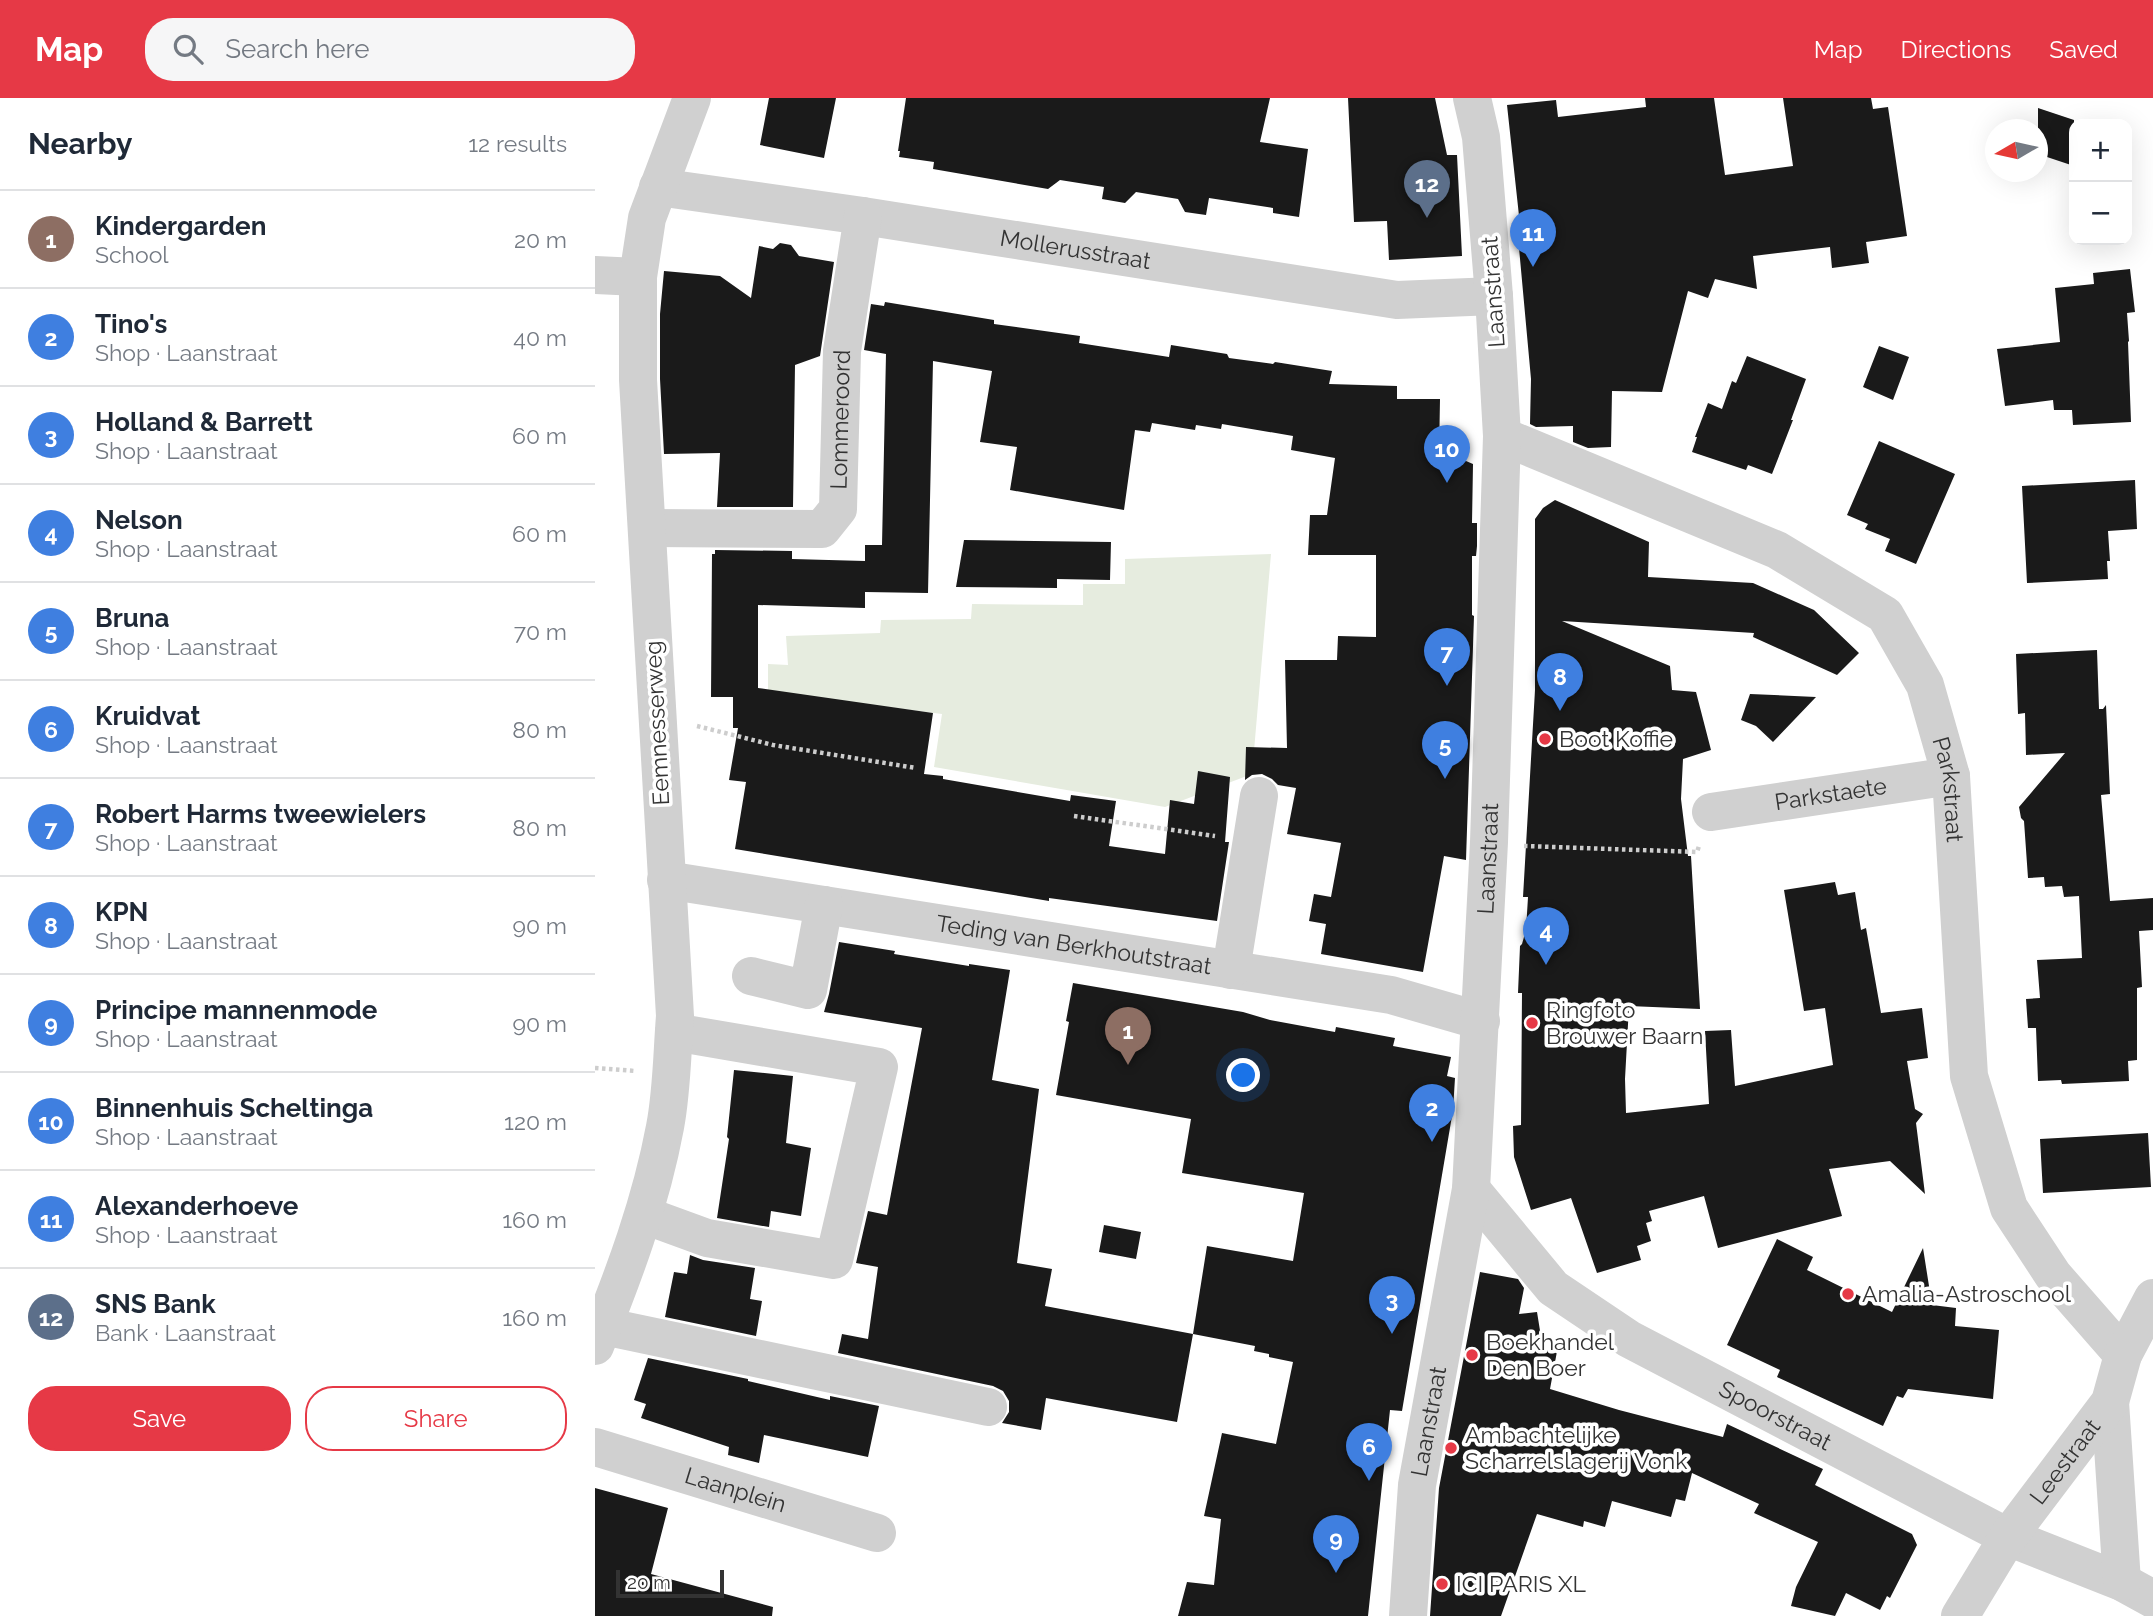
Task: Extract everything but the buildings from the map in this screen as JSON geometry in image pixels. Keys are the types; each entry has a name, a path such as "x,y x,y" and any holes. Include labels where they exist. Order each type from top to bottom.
{"street":[{"name":"Eemnesserweg","path":"599,1336 644,1215 666,1126 674,1032 638,380 638,277 647,218 692,98"},
{"name":"Laanstraat","path":"1408,1616 1417,1485 1471,1189 1489,845 1502,436 1481,137 1472,98"},
{"name":"Mollerusstraat","path":"658,187 863,216 1397,300 1494,296"},
{"name":"Lommeroord","path":"647,527 822,529 838,509 842,351 863,216"},
{"path":"595,275 638,277"},
{"name":"Parkstraat","path":"1502,436 1777,550 1885,615 1925,685 1951,776 1969,1076 2009,1208 2053,1275 2123,1355"},
{"name":"Parkstaete","path":"1710,812 1951,776"},
{"path":"1231,970 1259,796"},
{"name":"Teding van Berkhoutstraat","path":"666,880 1391,995 1481,1020"},
{"path":"751,976 808,990 824,905"},
{"path":"644,1215 707,1238 834,1260 879,1067 674,1032"},
{"name":"Spoorstraat","path":"1471,1189 1553,1287 1629,1339 2008,1537 2138,1590"},
{"name":"Leestraat","path":"1960,1616 2008,1537 2110,1402 2123,1355 2153,1298"},
{"path":"599,1336 988,1406"},
{"name":"Spoorstraat","path":"2110,1402 2138,1590"},
{"name":"Laanplein","path":"595,1447 877,1533"}],"path":[{"path":"658,738 678,722 773,745 916,768"},
{"path":"1489,845 1697,852 1710,812"},
{"path":"1074,816 1251,841"}],"shaded area":[{"path":"1271,554 1252,774 1165,807 934,767 942,714 768,692 768,664 788,665 786,636 880,633 881,620 971,619 972,604 1083,605 1083,584 1125,584 1125,559"}],"place":[{"name":"SNS Bank","path":"1427,218"},
{"name":"Alexanderhoeve","path":"1533,267"},
{"name":"Binnenhuis Scheltinga","path":"1447,483"},
{"name":"Robert Harms tweewielers","path":"1447,686"},
{"name":"KPN","path":"1560,711"},
{"name":"Boot Koffie","path":"1545,739"},
{"name":"Bruna","path":"1445,779"},
{"name":"Nelson","path":"1546,965"},
{"name":"Ringfoto Brouwer Baarn","path":"1532,1023"},
{"name":"Kindergarden","path":"1128,1065"},
{"name":"Tino's","path":"1432,1142"},
{"name":"Amalia-Astroschool","path":"1848,1294"},
{"name":"Holland & Barrett","path":"1392,1334"},
{"name":"Boekhandel Den Boer","path":"1472,1355"},
{"name":"Ambachtelijke Scharrelslagerij Vonk","path":"1451,1448"},
{"name":"Kruidvat","path":"1369,1481"},
{"name":"Principe mannenmode","path":"1336,1573"},
{"name":"ICI PARIS XL","path":"1442,1584"}]}
